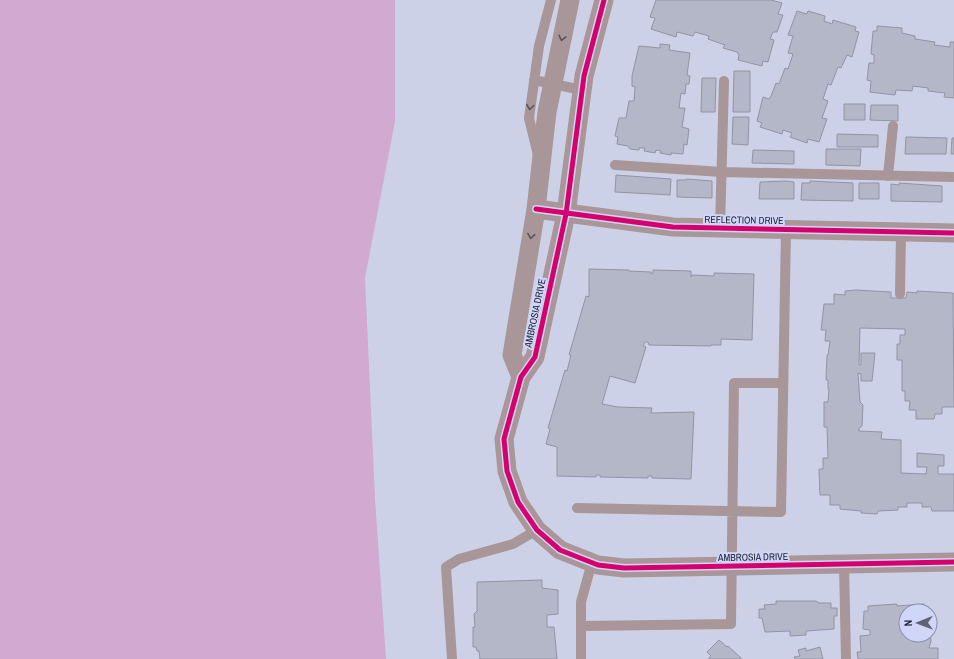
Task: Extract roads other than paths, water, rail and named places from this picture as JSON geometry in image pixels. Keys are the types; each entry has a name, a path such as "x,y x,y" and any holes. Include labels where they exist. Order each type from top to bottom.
{"street":[{"name":"AMBROSIA DRIVE","path":"521,377 512,355 536,209 547,112 570,0"},
{"name":"AMBROSIA DRIVE","path":"604,0 596,26 582,90 566,214 535,357 521,377 504,439 507,471 518,502 538,530 560,550 592,562 624,568 954,562"},
{"name":"REFLECTION DRIVE","path":"536,209 673,227 954,233"}],"lane":[{"path":"541,168 529,118 539,46 551,0"},
{"path":"534,80 582,90"},
{"path":"720,228 724,81"},
{"path":"888,176 893,126"},
{"path":"615,165 722,172 954,177"},
{"path":"577,508 781,512 786,230"},
{"path":"900,294 901,232"},
{"path":"581,626 731,624 731,512 734,383 783,383"},
{"path":"452,659 446,567 459,558 513,544 538,530"},
{"path":"581,659 581,602 592,562"},
{"path":"844,564 846,659"}]}
